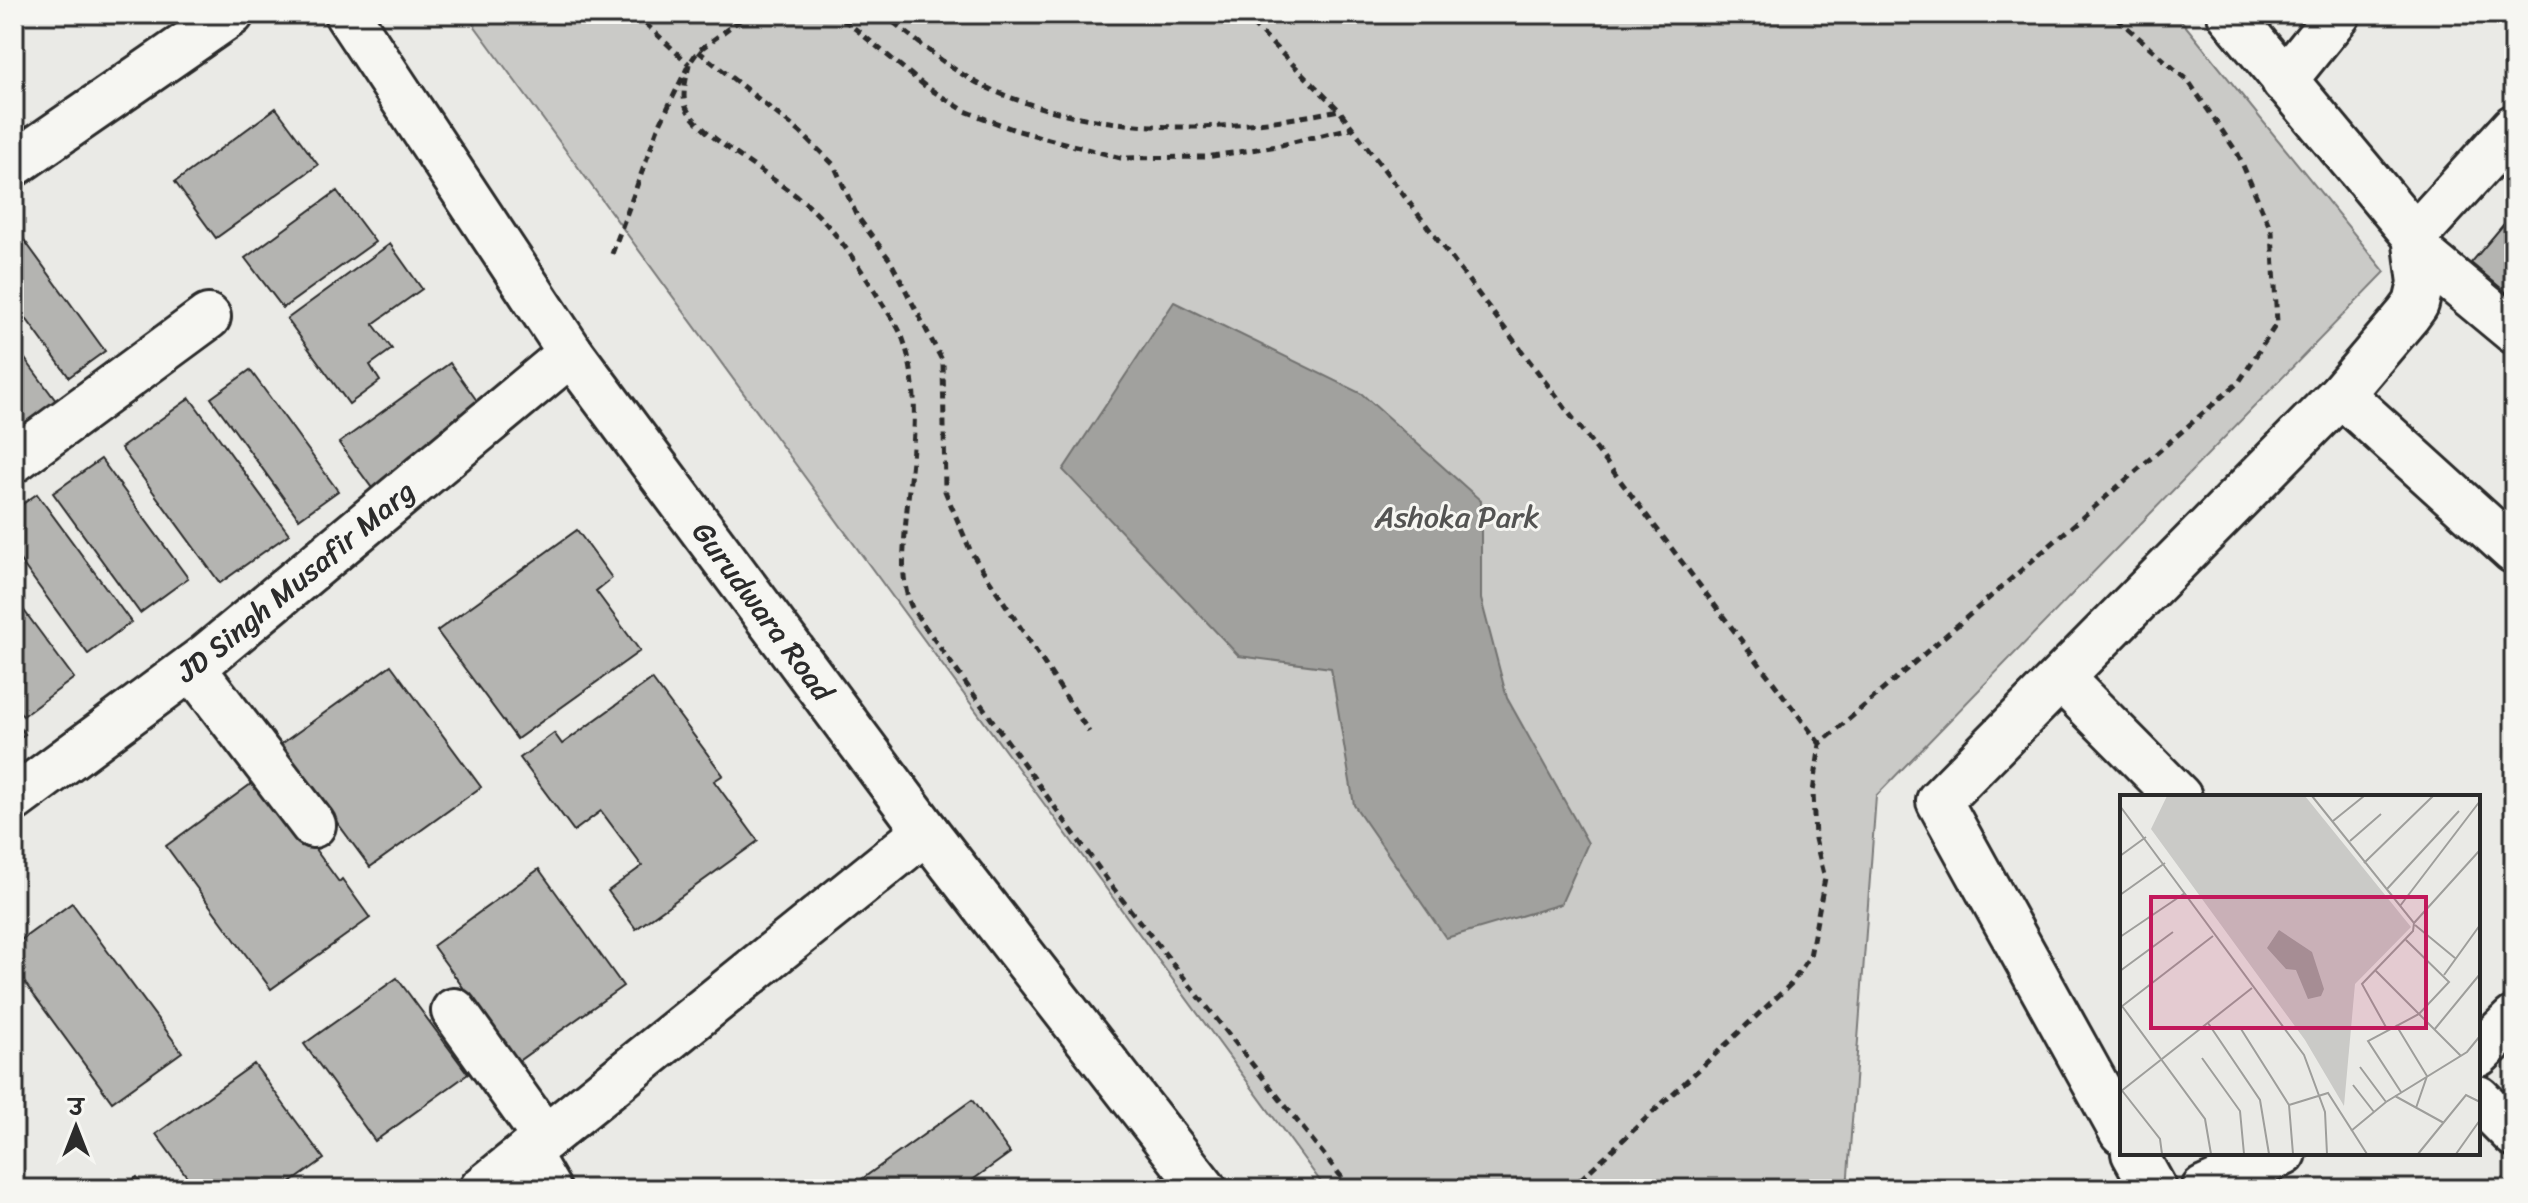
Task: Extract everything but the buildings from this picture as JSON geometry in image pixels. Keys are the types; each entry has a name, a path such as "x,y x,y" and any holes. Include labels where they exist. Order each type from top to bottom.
{"street":[{"path":"14,164 231,14"},
{"name":"Gurudwara Road","path":"347,14 571,353 926,831 1204,1189"},
{"path":"2230,14 2417,244 2514,331"},
{"path":"2284,81 2338,14"},
{"path":"2120,1128 1939,801 2341,394 2416,304 2421,283 2417,244 2514,127"},
{"path":"14,460 208,317"},
{"name":"JD Singh Musafir Marg","path":"14,799 192,667 571,353"},
{"path":"2341,394 2514,551"},
{"path":"192,667 313,825"},
{"path":"2062,679 2177,795"},
{"path":"482,1189 540,1160 926,831"},
{"path":"454,1011 540,1160"},
{"path":"2480,1052 2514,1019"},
{"path":"2480,1100 2514,1134"},
{"path":"2135,1155 2154,1189"},
{"path":"2204,1189 2264,1170"}],"path":[{"path":"635,14 689,64"},
{"path":"612,254 658,128 689,64 698,51 748,14"},
{"path":"830,14 847,22 925,86 965,111 1015,130 1121,158 1206,157 1277,146 1351,128"},
{"path":"883,14 955,69 990,89 1038,106 1101,121 1167,127 1238,127 1339,110"},
{"path":"1242,14 1339,110 1820,744"},
{"path":"1570,1189 1791,984 1810,956 1825,878 1814,824 1813,792 1820,744 2239,382 2277,323 2272,232 2238,154 2189,82 2112,14"},
{"path":"698,51 800,132 834,165 857,216 890,260 943,362 945,491 955,515 971,552 1089,732"},
{"path":"689,64 684,96 686,107 696,122 785,184 815,212 871,285 903,338 913,388 913,451 904,553 904,591 913,610 1122,900 1351,1189"}],"green space":[{"name":"Ashoka Park","path":"466,14 2176,14 2385,272 1876,796 1847,1189 1326,1189"}],"shaded area":[{"path":"1174,302 1362,394 1481,501 1481,599 1507,698 1588,843 1561,904 1446,938 1354,805 1331,668 1239,656 1063,470"}]}
